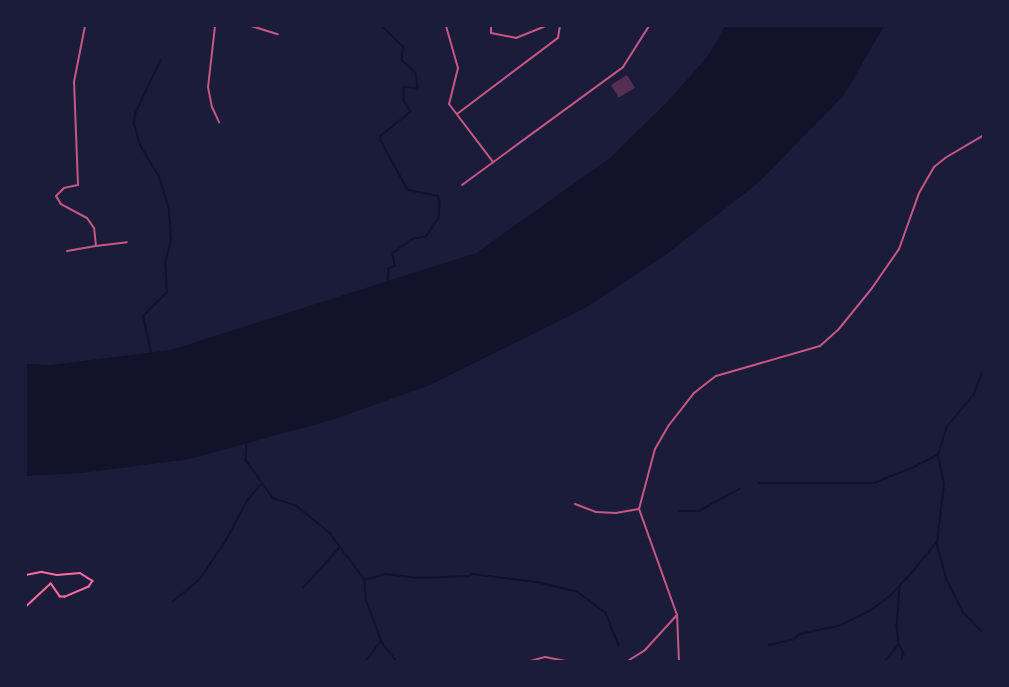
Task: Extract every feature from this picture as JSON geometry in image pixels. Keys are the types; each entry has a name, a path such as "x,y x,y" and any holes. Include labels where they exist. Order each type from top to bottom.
{"street":[{"path":"85,26 74,92 78,185 64,188 56,196 61,204 87,218 94,228 96,246"},
{"path":"215,26 208,87 212,107 219,122"},
{"path":"252,26 278,34"},
{"path":"446,26 458,68 449,104 493,162"},
{"path":"491,26 492,33 516,38 546,26"},
{"path":"458,114 558,38 560,26"},
{"path":"462,185 623,67 649,26"},
{"path":"679,662 676,615 639,509 655,449 669,425 694,393 716,376 820,346 838,330 872,288 898,249 919,193 934,167 984,135"},
{"path":"67,251 127,242"},
{"path":"575,504 596,512 615,513 639,509"},
{"path":"626,662 645,650 676,615"},
{"path":"530,661 545,657 570,662"}],"path":[{"path":"26,575 42,572 57,575 80,573 93,581 89,587 65,597 60,597 51,584 26,607"}],"shaded area":[{"path":"725,26 884,26 844,95 758,183 664,256 585,308 430,385 335,419 190,459 82,473 26,476 26,364 51,365 171,350 476,253 610,158 668,101 708,56"}],"building":[{"path":"627,75 635,88 619,98 611,85"}],"waterway":[{"path":"382,26 404,47 402,60 416,73 418,87 416,89 404,87 404,100 411,112 381,136 381,141 408,190 438,196 440,201 439,218 426,237 414,239 393,253 395,266 389,269 388,282"},
{"path":"151,353 143,316 167,292 165,263 171,240 169,209 159,177 140,145 134,124 135,114 160,61"},
{"path":"759,483 874,483 938,455 946,428 974,394 984,367"},
{"path":"247,441 246,460 273,498 297,506 330,533 365,580 366,599 382,642 397,662"},
{"path":"769,645 794,639 800,634 842,625 870,611 890,596 914,570 937,542 944,484 938,455"},
{"path":"172,602 199,580 225,542 247,501 262,483"},
{"path":"679,511 699,511 739,489"},
{"path":"937,543 947,580 964,613 984,634"},
{"path":"303,588 340,547"},
{"path":"365,580 386,574 419,578 472,574 537,582 578,592 606,613 619,646"},
{"path":"900,586 897,625 899,644 904,654 901,662"},
{"path":"365,662 381,641"},
{"path":"884,662 899,644"}]}
